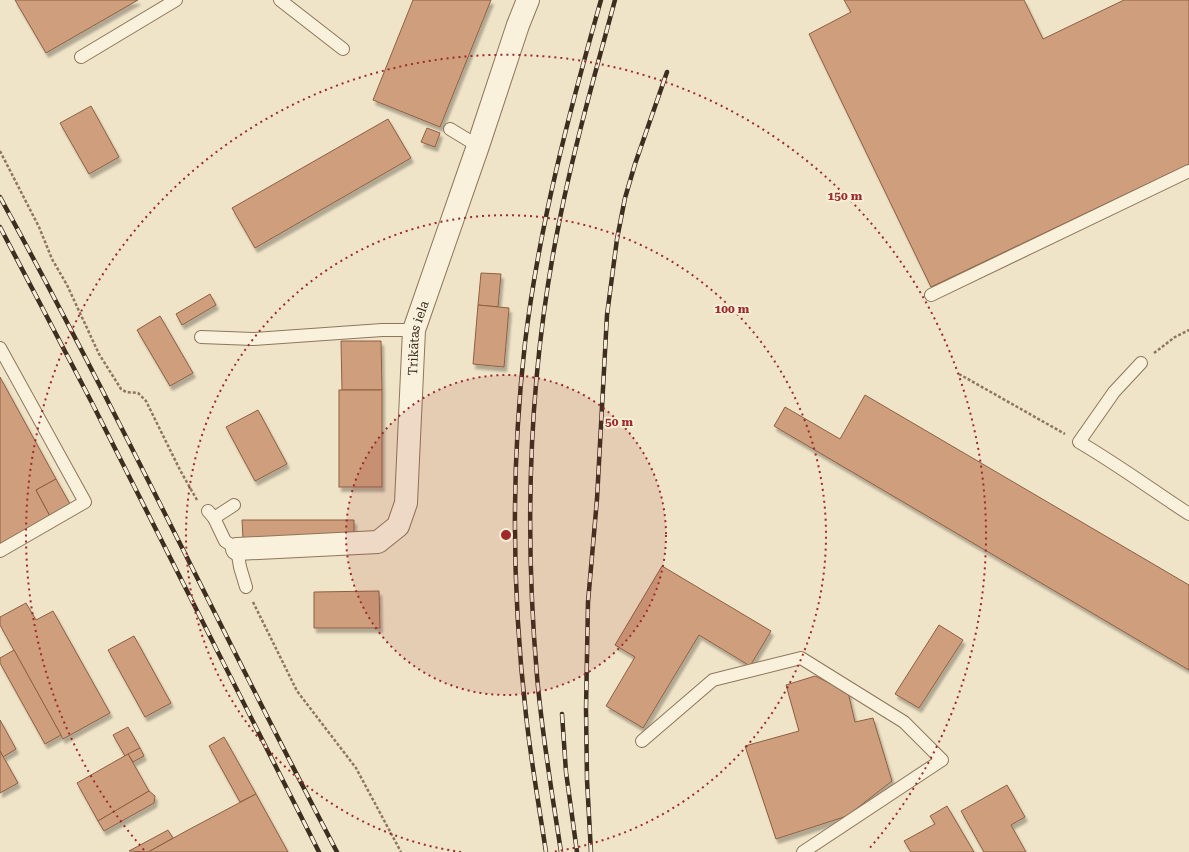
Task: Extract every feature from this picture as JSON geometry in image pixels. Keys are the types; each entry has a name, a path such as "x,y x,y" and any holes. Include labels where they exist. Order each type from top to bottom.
{"street":[{"name":"Trikātas iela","path":"237,549 378,542 398,526 406,503 414,330 518,25 528,0"}],"lane":[{"path":"81,57 176,0"},
{"path":"280,0 343,49"},
{"path":"450,129 478,146"},
{"path":"931,295 1189,171"},
{"path":"201,337 253,339 382,330 414,330"},
{"path":"0,348 85,502 0,551"},
{"path":"1141,363 1114,392 1080,442 1189,514"},
{"path":"234,505 211,515 225,541 237,549 246,587"},
{"path":"642,741 713,680 801,658 904,722 942,760 803,852"}],"path":[{"path":"0,151 39,227 52,259 67,285 99,354 121,389 126,392 138,393 146,401 198,503 211,515"},
{"path":"1141,363 1175,337 1189,330"},
{"path":"959,374 1080,442"},
{"path":"246,587 297,691 356,768 402,852"}],"building":[{"path":"15,0 138,0 46,53"},
{"path":"413,0 491,0 440,127 373,100"},
{"path":"844,0 1024,0 1043,39 1124,0 1189,0 1189,164 931,287 809,34 851,12"},
{"path":"91,106 119,157 89,174 60,123"},
{"path":"388,119 411,158 255,248 232,208"},
{"path":"427,128 440,133 435,147 421,142"},
{"path":"481,273 501,274 498,307 478,305"},
{"path":"210,294 216,305 182,325 176,314"},
{"path":"478,305 509,308 504,367 473,364"},
{"path":"160,316 193,373 170,386 137,330"},
{"path":"341,341 381,341 382,390 342,390"},
{"path":"0,377 56,479 36,490 50,516 0,544"},
{"path":"339,390 382,390 382,487 339,487"},
{"path":"865,395 1189,585 1189,670 774,426 785,407 840,439"},
{"path":"258,410 287,464 255,481 226,427"},
{"path":"56,479 70,504 50,516 36,490"},
{"path":"242,520 354,520 354,540 243,539"},
{"path":"662,566 771,631 750,666 699,635 643,728 606,706 635,657 615,645"},
{"path":"379,591 380,628 314,628 314,592"},
{"path":"26,603 36,620 53,611 110,713 63,739 0,625 0,617"},
{"path":"939,625 963,640 919,708 895,694"},
{"path":"134,636 171,703 145,717 108,650"},
{"path":"14,650 61,735 45,744 0,663 0,658"},
{"path":"815,676 848,692 855,722 873,718 892,781 847,816 776,839 745,746 799,731 786,685"},
{"path":"0,720 16,749 3,757 0,751"},
{"path":"128,727 140,748 125,756 113,735"},
{"path":"224,737 256,794 240,802 209,746"},
{"path":"140,748 144,756 133,762 128,754"},
{"path":"0,751 18,783 0,793"},
{"path":"128,754 149,791 98,821 77,783"},
{"path":"1007,785 1025,817 1011,825 1026,852 984,852 961,811"},
{"path":"149,791 155,796 154,803 104,831 98,821"},
{"path":"256,794 288,852 148,852 188,830"},
{"path":"947,806 974,852 911,852 904,841 935,824 930,816"},
{"path":"168,830 173,838 148,852 129,851"}],"railway":[{"path":"546,852 528,732 521,669 518,622 515,482 520,389 525,343 538,256 556,170 601,0"},
{"path":"561,852 542,720 533,619 530,505 535,392 541,335 559,223 592,83 615,0"},
{"path":"591,852 587,780 586,709 588,602 597,499 607,315 617,239 625,198 635,164 667,72"},
{"path":"0,197 44,278 337,852"},
{"path":"0,227 91,401 319,852"},
{"path":"562,714 566,772 577,852"}]}
